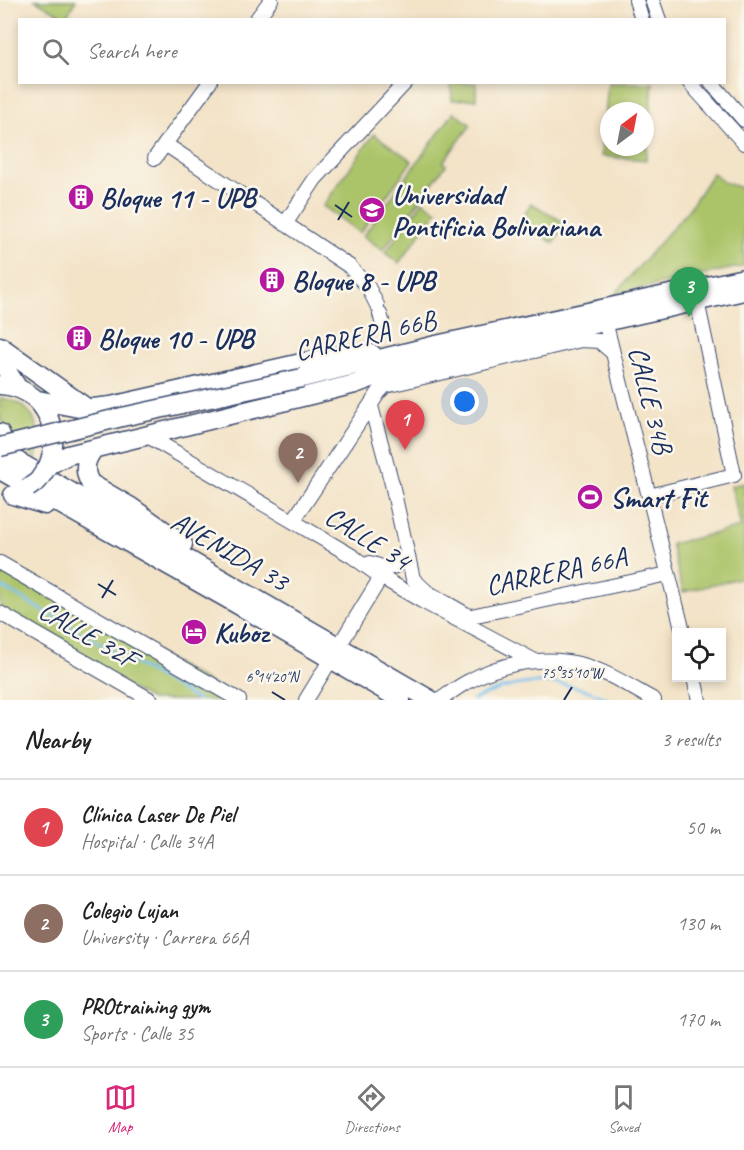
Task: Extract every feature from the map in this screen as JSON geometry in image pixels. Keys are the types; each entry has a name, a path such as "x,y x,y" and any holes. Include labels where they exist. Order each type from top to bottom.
{"main road":[{"name":"CARRERA 66B","path":"402,360 744,278"},
{"name":"CARRERA 66B","path":"3,457 122,417 303,381 350,367 402,360 580,326 744,291"},
{"path":"565,342 580,326"},
{"path":"0,346 88,409"},
{"path":"0,360 9,386 38,400 88,409 345,355 402,360"},
{"path":"49,466 68,455 94,448 355,384 402,360"},
{"path":"355,384 385,386"},
{"path":"175,392 167,400 167,406 170,418 179,427"},
{"path":"13,493 38,481 49,466 54,452 52,424 38,400"},
{"path":"111,406 116,408 124,419 125,440"},
{"path":"0,433 3,457"},
{"path":"94,448 85,466 90,483 157,525 231,592"},
{"name":"AVENIDA 33","path":"3,457 335,653 431,700"},
{"path":"13,493 42,504 161,571 231,592"},
{"name":"AVENIDA 33","path":"335,653 402,700"}],"street":[{"path":"258,18 271,0"},
{"path":"636,0 641,18"},
{"path":"652,0 658,18"},
{"path":"155,158 209,84"},
{"path":"285,224 315,179 404,84"},
{"path":"691,84 744,143"},
{"path":"713,84 744,120"},
{"path":"165,144 349,266 368,286 380,314"},
{"path":"649,496 734,475 697,301"},
{"name":"CALLE 34B","path":"605,321 682,628"},
{"name":"CARRERA 66B","path":"385,386 565,342 593,339 599,341 613,353"},
{"path":"293,521 385,386"},
{"path":"371,406 392,484 412,579 469,616"},
{"name":"CALLE 34","path":"146,435 352,556 381,577 535,662"},
{"path":"352,556 385,569 393,568 408,557"},
{"name":"CALLE 32F","path":"0,563 239,700"},
{"name":"CARRERA 66A","path":"455,619 668,574"},
{"path":"306,700 381,577"},
{"name":"CALLE 32F","path":"0,613 151,700"},
{"path":"440,700 483,674 518,663 535,662 564,662 585,666 654,700"},
{"path":"695,682 699,700"}],"green space":[{"path":"35,0 76,0 66,18"},
{"path":"451,84 476,84 476,99 452,100"},
{"path":"608,84 653,84 651,102 606,102"},
{"path":"454,112 471,125 443,162 446,165 383,250 363,236"},
{"path":"374,134 412,161 360,233 323,206"},
{"path":"601,156 646,156 646,160"},
{"path":"713,173 723,182 744,189 744,266 615,294 689,209"},
{"path":"423,201 437,211 399,263 385,253"},
{"path":"531,203 565,223 554,243 519,223"},
{"path":"0,398 21,405 34,419 38,438 36,460 10,433 0,418"},
{"path":"744,483 744,577 683,592 671,544 741,527 731,486"},
{"path":"0,563 239,700 151,700 0,613"}],"waterway":[{"path":"0,586 198,700"},
{"path":"473,700 507,687 541,683 576,687 609,700"}],"place":[{"name":"Bloque 11 - UPB","path":"81,197"},
{"name":"Universidad Pontificia Bolivariana","path":"372,210"},
{"name":"Bloque 8 - UPB","path":"272,280"},
{"name":"PROtraining gym","path":"689,317"},
{"name":"Bloque 10 - UPB","path":"79,338"},
{"name":"Clínica Laser De Piel","path":"405,450"},
{"name":"Colegio Lujan","path":"298,483"},
{"name":"Smart Fit","path":"590,497"},
{"name":"Kuboz","path":"194,632"}]}
